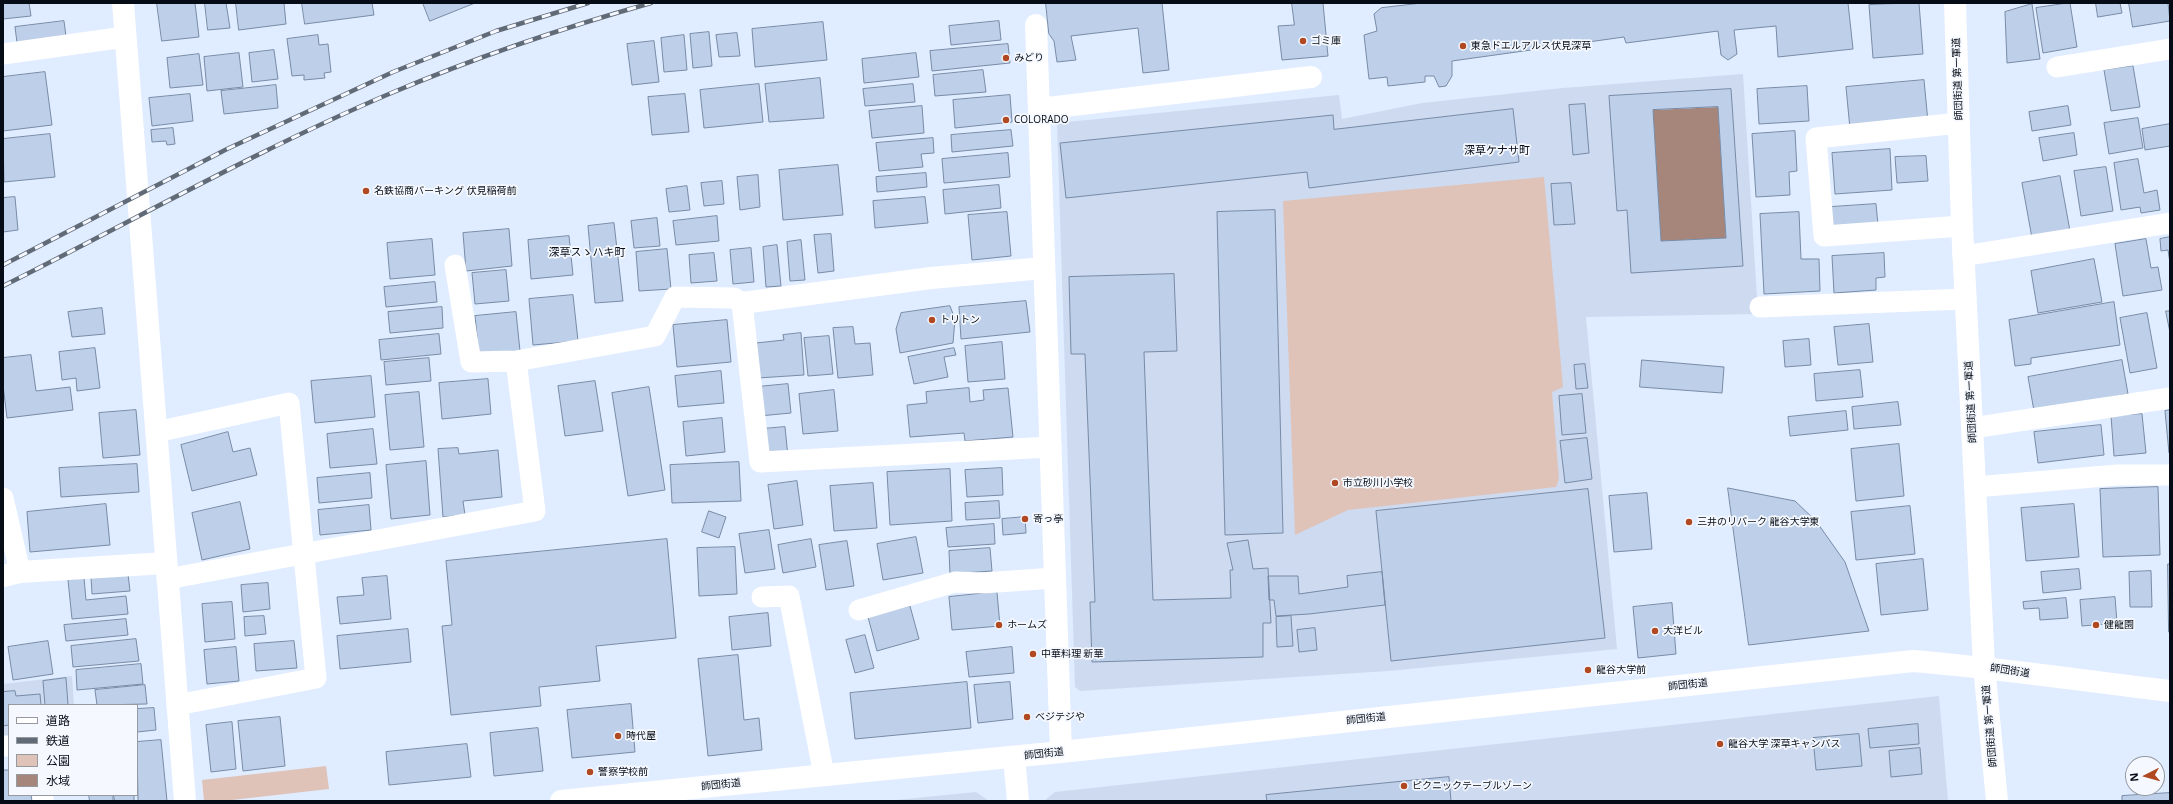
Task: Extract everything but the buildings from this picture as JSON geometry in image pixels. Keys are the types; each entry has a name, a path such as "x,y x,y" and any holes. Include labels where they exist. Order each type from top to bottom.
{"street":[{"path":"123,3 185,801"},
{"name":"師団街道 第一軍道","path":"1955,3 1962,226 1984,666 1997,801"},
{"path":"1036,25 1061,752"},
{"path":"1039,109 1311,77"},
{"path":"742,303 931,278 1044,268"},
{"path":"12,574 167,571"},
{"name":"師団街道","path":"561,801 1061,752 1913,661 1984,666 2053,678 2170,691"},
{"path":"1014,756 1018,801"}],"lane":[{"path":"3,54 125,38"},
{"path":"2057,67 2170,49"},
{"path":"1959,123 1816,138 1824,236 1962,226"},
{"path":"1964,256 2170,223"},
{"path":"455,265 471,362 516,361 655,336 675,297 734,298 742,303 760,462 1051,447"},
{"path":"1760,307 1966,299"},
{"path":"167,571 304,554 535,511 516,361"},
{"path":"1972,428 2170,398"},
{"path":"156,432 289,402 316,678 177,705"},
{"path":"1975,487 2117,475 2170,475"},
{"path":"3,498 12,574"},
{"path":"859,610 956,582 983,583 1055,578"},
{"path":"762,597 789,596 824,775"}],"shaded area":[{"name":"市立砂川小学校","path":"1743,74 1758,314 1586,317 1617,649 1388,671 1080,691 1075,687 1057,123 1339,95 1342,119 1422,103 1563,88"},
{"path":"72,676 74,704 8,704 8,741 3,741 3,684"},
{"name":"龍谷大学 深草キャンパス","path":"1939,696 1948,801 1044,801 1055,792"},
{"path":"976,792 989,801 886,801"}],"green space":[{"path":"1544,177 1563,387 1552,392 1559,479 1556,487 1348,510 1295,535 1283,201"},
{"path":"326,766 329,789 223,801 204,801 202,780"}],"water":[{"path":"1718,107 1726,238 1661,241 1653,110"}],"railway":[{"path":"3,265 227,149 393,72 496,31 588,3"},
{"path":"3,286 243,162 389,94 518,44 651,3"}],"place":[{"name":"ゴミ庫","path":"1303,41"},
{"name":"東急ドエルアルス伏見深草","path":"1463,46"},
{"name":"みどり","path":"1006,58"},
{"name":"COLORADO","path":"1006,120"},
{"name":"名鉄協商パーキング 伏見稲荷前","path":"366,191"},
{"name":"トリトン","path":"932,320"},
{"name":"市立砂川小学校","path":"1335,483"},
{"name":"寄っ亭","path":"1025,519"},
{"name":"三井のリパーク 龍谷大学東","path":"1689,522"},
{"name":"ホームズ","path":"999,625"},
{"name":"健龍園","path":"2096,625"},
{"name":"大洋ビル","path":"1655,631"},
{"name":"中華料理 新華","path":"1033,654"},
{"name":"龍谷大学前","path":"1588,670"},
{"name":"ベジテジや","path":"1027,717"},
{"name":"時代屋","path":"618,736"},
{"name":"龍谷大学 深草キャンパス","path":"1720,744"},
{"name":"警察学校前","path":"590,772"},
{"name":"ピクニックテーブルゾーン","path":"1404,786"}],"district":[{"name":"深草ケナサ町","path":"1497,151"},
{"name":"深草スゝハキ町","path":"587,253"}]}
